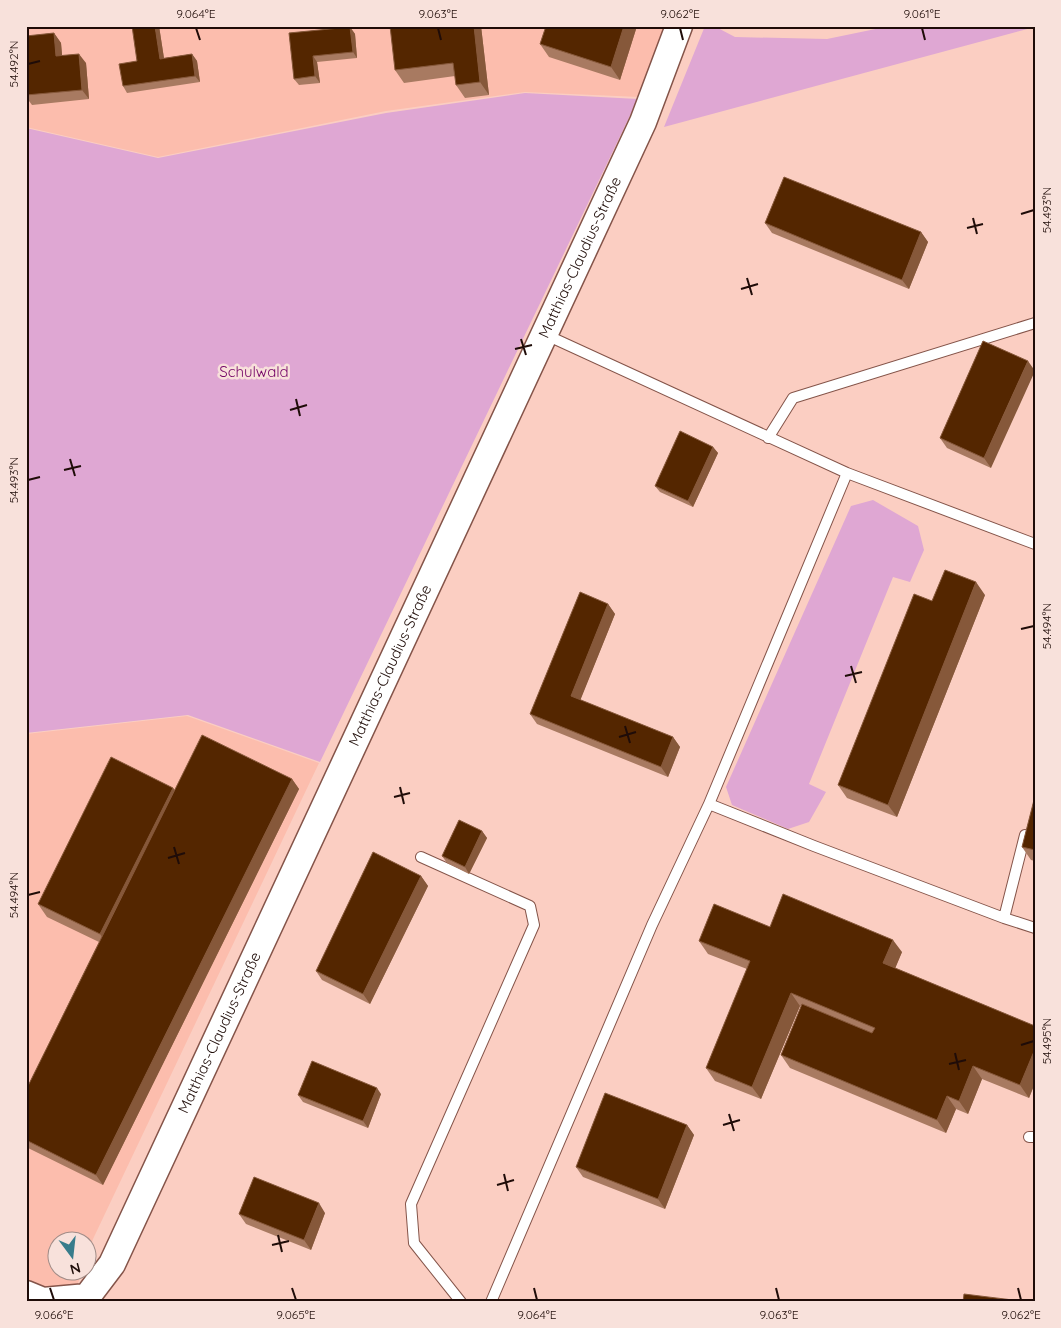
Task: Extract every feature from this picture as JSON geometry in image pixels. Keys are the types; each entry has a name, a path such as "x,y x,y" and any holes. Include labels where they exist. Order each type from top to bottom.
{"street":[{"name":"Matthias-Claudius-Straße","path":"89,1300 112,1264 543,333 643,122 679,26"},
{"path":"26,1294 43,1301 89,1300"}],"lane":[{"path":"768,438 793,398 1035,323"},
{"path":"543,333 847,473 1035,544"},
{"path":"491,1302 652,925 709,804 847,473"},
{"path":"709,804 814,846 1035,928"},
{"path":"1004,918 1028,824"},
{"path":"421,857 530,906 534,925 411,1204 414,1243 461,1302"}],"shaded area":[{"path":"26,26 666,26 639,97 525,92 386,111 158,157 26,127"},
{"path":"187,716 319,763 97,1230 48,1230 48,1280 79,1280 72,1302 26,1302 26,734"}],"green space":[{"path":"705,26 714,26 735,37 827,39 890,26 1035,27 664,127"},
{"name":"Schulwald","path":"525,93 638,99 320,762 188,715 26,733 26,128 158,158 386,113"},
{"path":"873,500 918,526 924,550 910,582 893,577 809,784 826,792 809,822 788,829 732,805 726,787 851,506"}],"building":[{"path":"132,26 155,26 160,59 192,54 195,76 123,86 119,64 137,61"},
{"path":"390,26 474,26 480,82 456,85 453,63 395,70"},
{"path":"546,26 624,26 611,67 540,44"},
{"path":"350,27 353,52 313,56 315,76 294,79 289,33"},
{"path":"54,33 56,56 79,54 82,90 26,95 26,36"},
{"path":"784,177 921,232 902,280 765,223"},
{"path":"983,341 1028,361 984,458 940,438"},
{"path":"680,431 713,447 688,501 655,486"},
{"path":"945,570 976,582 888,805 838,785 914,594 932,601"},
{"path":"580,592 608,604 571,696 673,737 661,767 530,714"},
{"path":"202,735 292,779 96,1175 26,1140 26,1090"},
{"path":"111,757 173,788 100,934 38,904"},
{"path":"1035,796 1035,850 1022,847"},
{"path":"459,820 482,831 465,867 442,856"},
{"path":"373,852 421,876 363,994 316,971"},
{"path":"783,894 893,940 883,963 1035,1026 1035,1049 1020,1085 973,1066 959,1101 947,1096 937,1120 781,1055 802,1004 872,1033 875,1028 791,993 752,1087 706,1068 750,961 699,941 714,904 770,927"},
{"path":"312,1061 377,1088 363,1121 298,1095"},
{"path":"605,1093 687,1125 658,1199 576,1167"},
{"path":"254,1177 319,1203 304,1240 239,1214"},
{"path":"964,1294 1029,1302 963,1302"}]}
